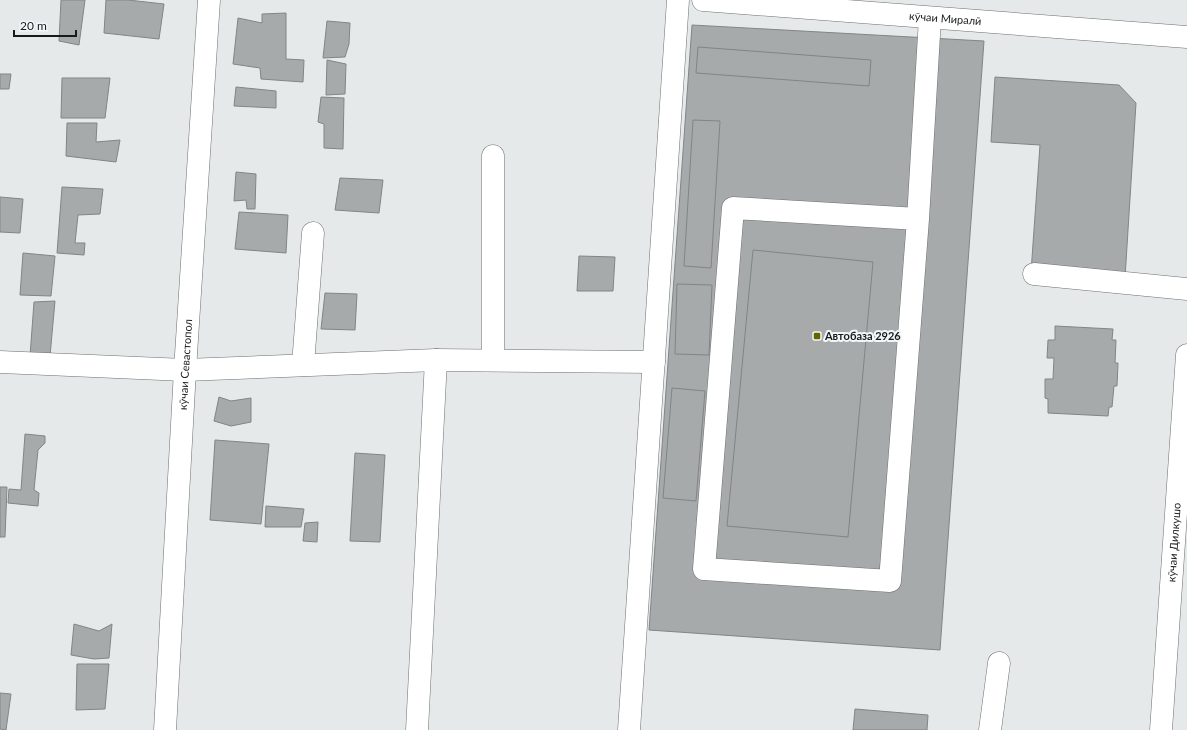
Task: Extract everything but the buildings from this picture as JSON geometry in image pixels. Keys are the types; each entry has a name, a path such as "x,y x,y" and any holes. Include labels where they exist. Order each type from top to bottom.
{"street":[{"name":"кӯчаи Севастопол","path":"165,730 185,370 209,0"},
{"path":"629,730 678,0"},
{"name":"кӯчаи Миралӣ","path":"703,0 1187,37"},
{"path":"918,219 733,208 704,569 890,581 918,219 930,18"},
{"path":"493,156 493,360"},
{"path":"303,365 313,233"},
{"path":"1034,274 1187,289"},
{"name":"кӯчаи Дилкушо","path":"1161,730 1187,355"},
{"path":"0,362 185,370 436,360 654,362"},
{"path":"417,730 436,360"},
{"path":"990,730 999,663"}],"place":[{"name":"Автобаза 2926","path":"817,336"}]}
